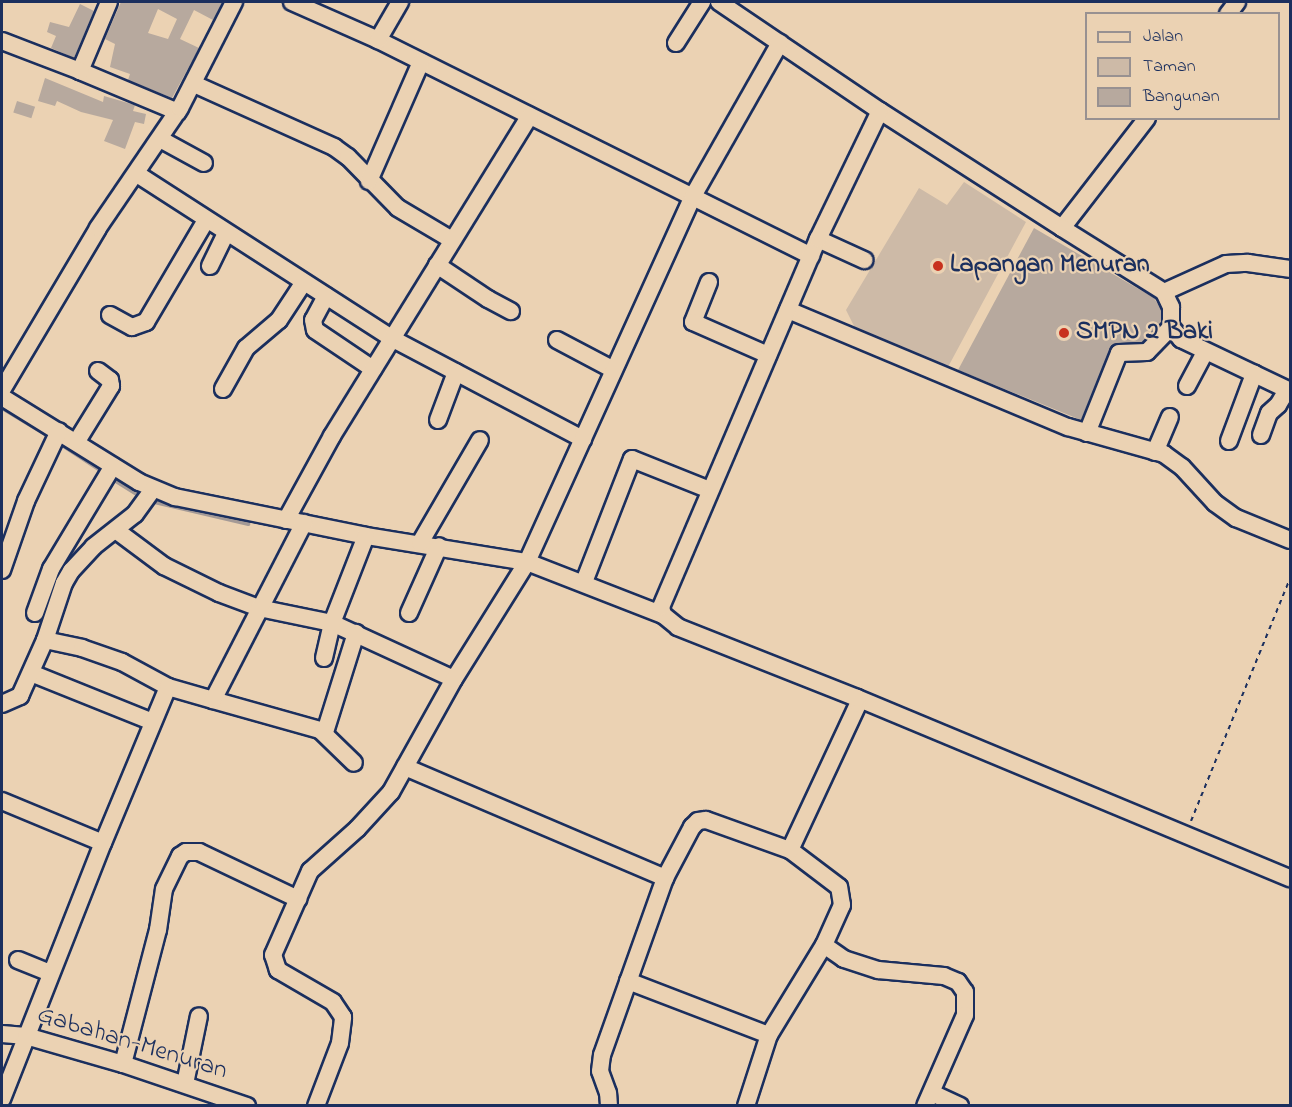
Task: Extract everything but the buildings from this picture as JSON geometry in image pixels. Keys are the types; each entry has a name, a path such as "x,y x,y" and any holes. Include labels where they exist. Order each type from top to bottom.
{"street":[{"path":"80,71 109,2"},
{"path":"2,390 98,228 178,112 234,2"},
{"path":"292,2 378,40 811,256"},
{"path":"378,40 400,2"},
{"path":"676,43 702,2"},
{"path":"719,2 880,111 1164,292 1171,307 1172,327 1181,339 1289,391 1268,416 1261,435"},
{"path":"2,41 178,112"},
{"path":"316,1106 340,1043 344,1017 333,1002 286,976 274,963 273,955 310,871 357,829 391,792 454,679 527,562 693,196 780,43"},
{"path":"369,182 421,62"},
{"path":"194,84 334,147 348,158 369,182 409,216 452,240"},
{"path":"663,615 661,607 768,355 818,239 880,111"},
{"path":"286,520 332,436 530,116"},
{"path":"1062,228 1145,120"},
{"path":"160,140 204,163"},
{"path":"137,174 393,339 583,439"},
{"path":"110,315 132,327 146,322 206,220"},
{"path":"210,266 226,233"},
{"path":"818,239 864,260"},
{"path":"1164,292 1226,264 1248,263 1290,269"},
{"path":"437,265 488,299 511,311"},
{"path":"223,389 246,348 279,320 304,282"},
{"path":"710,282 693,322 768,355"},
{"path":"326,296 314,320 315,330 373,369"},
{"path":"788,310 1087,433 1170,458 1182,467 1215,503 1236,518 1290,540"},
{"path":"1087,433 1119,353 1147,351 1172,327"},
{"path":"557,340 614,370"},
{"path":"1187,386 1205,352"},
{"path":"77,441 111,386 110,380 98,371"},
{"path":"438,420 456,372"},
{"path":"1229,441 1254,374"},
{"path":"2,397 77,441 113,466 149,496 207,504 366,536 527,562 584,582 663,615 678,627 857,698 1290,878"},
{"path":"1155,452 1170,417"},
{"path":"2,570 33,484 59,430"},
{"path":"420,543 480,440"},
{"path":"584,582 632,459 710,490"},
{"path":"35,613 51,569 113,466"},
{"path":"2,704 20,696 45,640 64,583 71,571 93,547 117,531 149,496"},
{"path":"213,700 304,523"},
{"path":"117,531 177,573 259,608 332,623 454,679"},
{"path":"324,658 332,623 366,536"},
{"path":"409,613 439,546"},
{"path":"325,732 356,633"},
{"path":"45,640 82,648 122,662 168,687 325,732 354,763"},
{"path":"31,673 153,722"},
{"path":"2,1099 103,843 168,687"},
{"path":"790,850 858,704 857,698"},
{"path":"405,767 665,878"},
{"path":"2,801 103,843"},
{"path":"609,1106 600,1062 665,878 692,827 698,821 706,820 790,850 839,887 843,896 842,904 824,945 769,1035 746,1106"},
{"path":"123,1064 158,930 164,889 180,856 186,852 199,852 298,899"},
{"path":"824,945 844,959 878,970 944,976 958,982 965,992 965,1015 928,1099 960,1106"},
{"path":"18,960 51,973"},
{"path":"628,981 769,1035"},
{"path":"184,1084 199,1016"},
{"name":"Gabahan-Menuran","path":"2,1034 26,1036 123,1064 247,1106"}],"path":[{"path":"1185,834 1290,579"}],"green space":[{"name":"Lapangan Menuran","path":"964,182 1026,222 948,367 855,328 846,310 919,188 947,205"}],"waterway":[{"path":"2,408 50,437"},
{"path":"59,443 103,472"},
{"path":"111,478 140,496"},
{"path":"150,501 248,524"}],"place":[{"name":"Lapangan Menuran","path":"938,266"},
{"name":"SMPN 2 Baki","path":"1064,333"}]}
